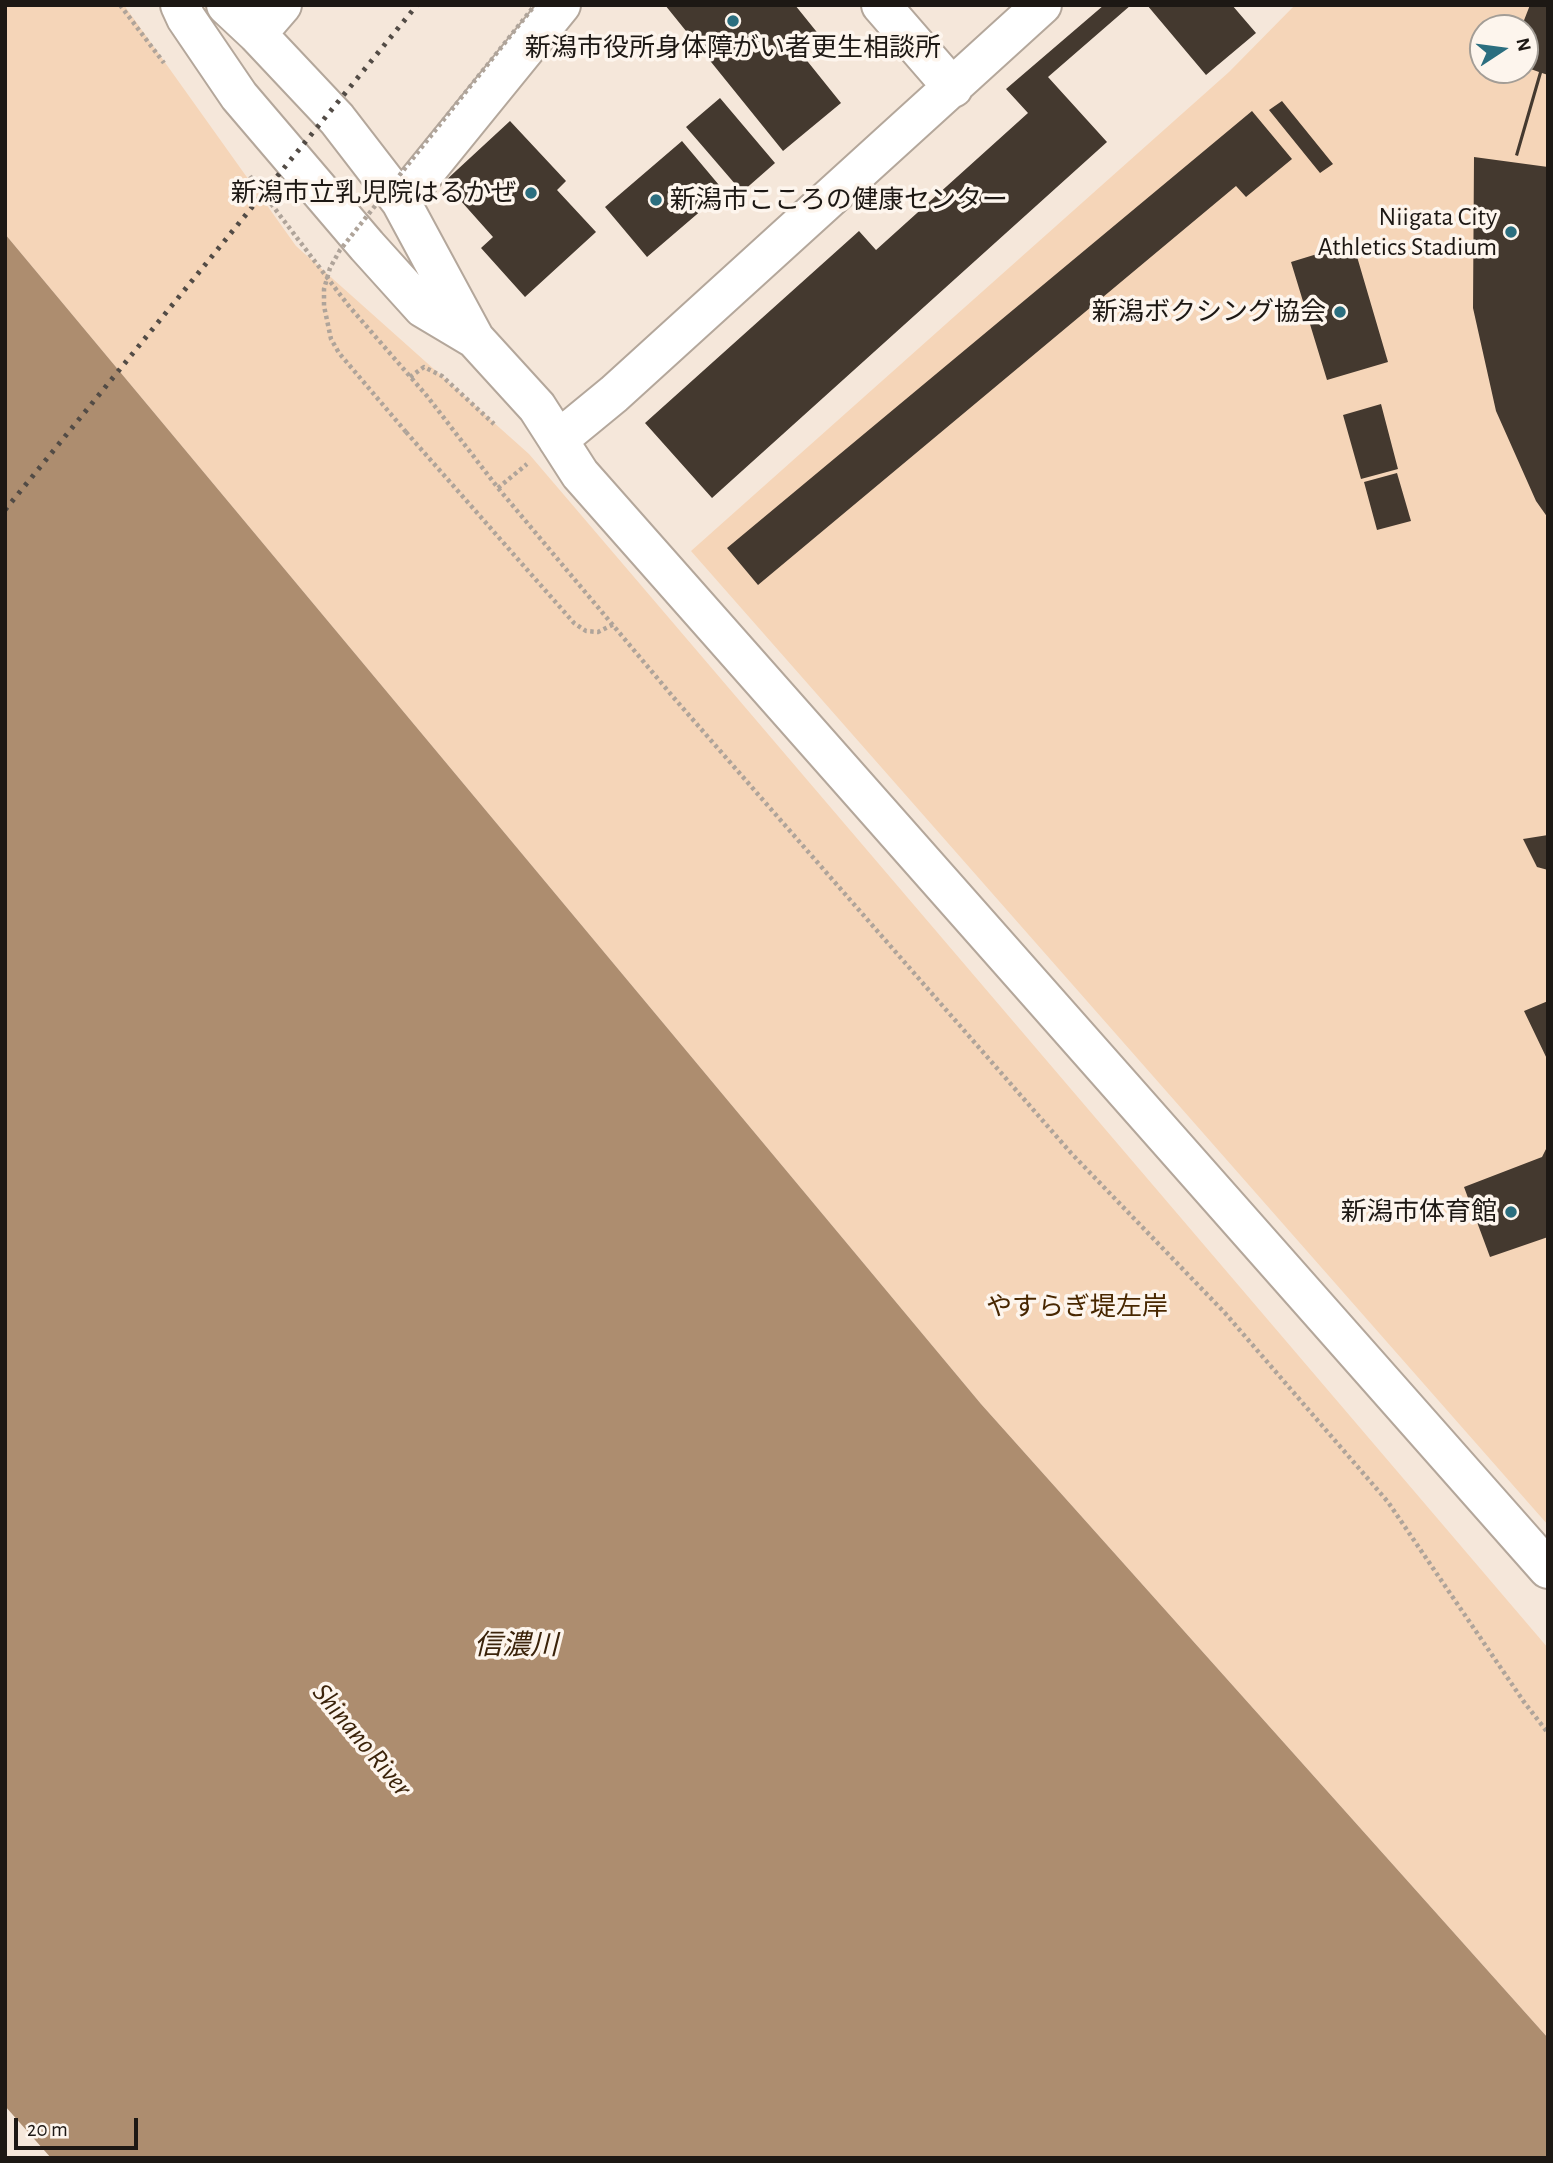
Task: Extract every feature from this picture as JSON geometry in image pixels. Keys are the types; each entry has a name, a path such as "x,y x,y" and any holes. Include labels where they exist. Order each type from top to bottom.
{"street":[{"path":"180,5 239,96 367,246 423,308 475,339"},
{"path":"226,5 257,34 337,120 401,202 475,339 537,407 544,450 580,474 1548,1569"},
{"path":"257,34 282,5"},
{"path":"401,202 561,5"},
{"path":"881,5 953,88"},
{"path":"544,450 614,394 1042,5"}],"path":[{"path":"120,5 170,72"},
{"path":"536,5 348,240 330,268 324,289 324,306 331,339 339,353 574,623 586,631 598,632 614,624"},
{"path":"247,172 348,305 674,698 1071,1153 1225,1313 1388,1502 1548,1733"},
{"path":"410,377 424,367 442,376 495,426"},
{"path":"498,488 544,450"}],"green space":[{"name":"やすらぎ堤左岸","path":"5,5 124,5 296,246 529,454 1548,1648 1548,2038 981,1404 5,234"},
{"path":"1295,5 1548,5 1548,1525 691,551 1229,72"}],"water":[{"name":"信濃川","path":"5,234 981,1404 1548,2038 1548,2158 51,2158 5,2106"}],"building":[{"path":"665,5 795,5 820,36 800,52 841,103 783,151"},
{"path":"1104,5 1131,5 1048,77 1107,142 712,498 645,423 859,231 876,250 1028,113 1006,89"},
{"path":"1147,5 1232,5 1256,33 1206,75"},
{"path":"1530,5 1548,5 1548,75 1542,73 1539,83 1539,14 1526,14"},
{"path":"1536,84 1539,84 1518,156 1515,155"},
{"path":"720,98 775,163 742,192 686,127"},
{"path":"1282,101 1333,164 1320,173 1269,110"},
{"path":"1252,111 1292,159 1246,197 1236,186 758,585 727,548"},
{"path":"510,121 566,181 557,190 596,232 525,297 481,248 493,237 444,182"},
{"path":"682,141 724,191 647,257 605,207"},
{"name":"Niigata City Athletics Stadium","path":"1474,157 1548,167 1548,518 1536,501 1496,411 1473,308"},
{"name":"新潟ボクシング協会","path":"1353,243 1388,362 1327,380 1291,262"},
{"path":"1381,404 1398,469 1361,479 1343,415"},
{"path":"1397,473 1411,521 1377,530 1364,482"},
{"path":"1548,835 1548,870 1537,867 1523,839"},
{"path":"1548,1001 1548,1061 1524,1011"},
{"name":"新潟市体育館","path":"1548,1145 1548,1237 1490,1257 1464,1187 1542,1157"}],"railway":[{"path":"5,510 417,5"}],"place":[{"name":"新潟市役所身体障がい者更生相談所","path":"733,21"},
{"name":"新潟市立乳児院はるかぜ","path":"531,193"},
{"name":"新潟市こころの健康センター","path":"656,200"},
{"name":"Niigata City Athletics Stadium","path":"1511,232"},
{"name":"新潟ボクシング協会","path":"1340,312"},
{"name":"新潟市体育館","path":"1511,1212"}],"water label":[{"name":"Shinano River","path":"362,1740"}]}
